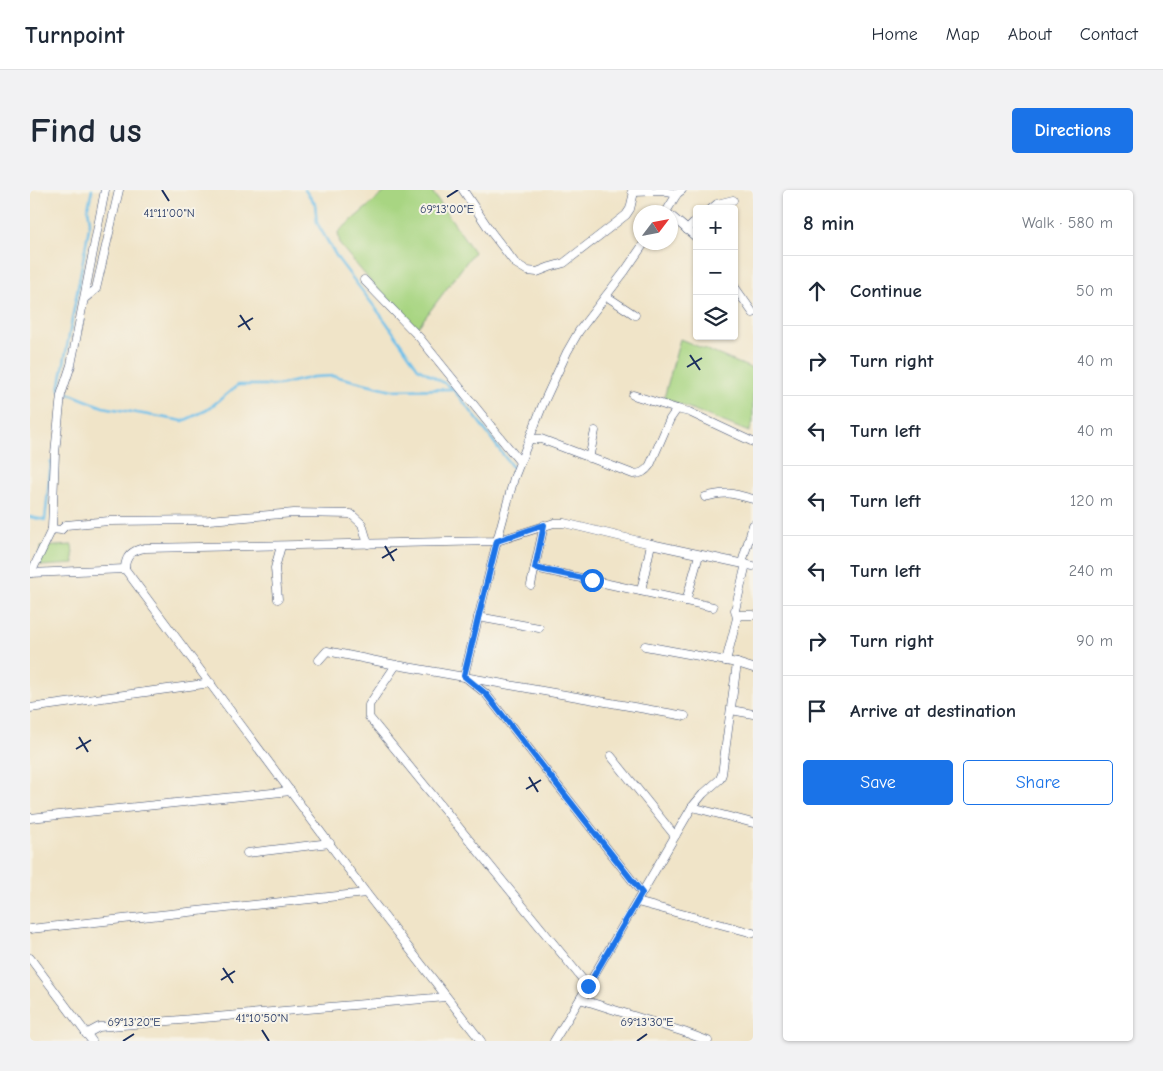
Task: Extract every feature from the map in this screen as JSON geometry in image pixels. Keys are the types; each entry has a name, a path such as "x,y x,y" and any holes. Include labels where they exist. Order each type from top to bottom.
{"street":[{"path":"105,190 71,365 62,392 55,453 52,529 30,573 125,569"},
{"path":"84,299 96,289 120,190"},
{"path":"463,190 514,263 528,271 537,272 550,266 564,263 626,215 630,209 632,191 680,192 673,205"},
{"path":"716,205 733,200"},
{"path":"678,222 693,234"},
{"path":"688,230 693,224"},
{"path":"464,676 514,478 543,404 579,331 639,250"},
{"path":"364,280 419,337 519,466"},
{"path":"738,292 753,313"},
{"path":"606,296 635,315"},
{"path":"633,395 696,415 753,442"},
{"path":"530,439 541,439 633,474 639,474 650,465 670,419 677,409"},
{"path":"589,458 595,431"},
{"path":"705,497 730,492 753,499"},
{"path":"52,529 61,530 66,524 108,521 209,520 294,513 351,514 362,524 368,544"},
{"path":"481,1041 366,893 292,791 130,577 125,569 126,561 130,554 145,548 497,541 544,525 564,523 699,555 747,564"},
{"path":"532,585 544,525"},
{"path":"726,661 738,618 735,610 747,564 753,525"},
{"path":"640,591 651,544"},
{"path":"278,599 276,568 281,546"},
{"path":"686,601 699,555"},
{"path":"535,568 713,607"},
{"path":"737,615 753,615"},
{"path":"478,617 539,628"},
{"path":"645,646 737,663 753,668"},
{"path":"319,660 326,651 686,716"},
{"path":"554,1041 692,807 720,779 737,663"},
{"path":"396,665 369,704 369,717 588,986"},
{"path":"464,676 486,694 642,893"},
{"path":"30,708 211,683"},
{"path":"731,710 753,714"},
{"path":"612,756 675,836"},
{"path":"30,818 292,791"},
{"path":"692,807 753,823"},
{"path":"246,853 330,843"},
{"path":"30,929 366,893"},
{"path":"637,902 753,933"},
{"path":"30,958 92,1041"},
{"path":"86,1034 99,1028 446,997"},
{"path":"580,999 708,1041"},
{"path":"682,1041 684,1032"}],"green space":[{"path":"387,190 431,190 474,252 418,327 394,309 340,245 338,232"},
{"path":"680,339 753,369 753,423 749,432 664,398"},
{"path":"72,545 74,564 41,566 40,547"}],"waterway":[{"path":"59,390 90,222 88,208 92,190"},
{"path":"305,190 315,204 317,223 338,259 418,368 451,387 515,471"},
{"path":"65,392 103,407 183,421 207,410 238,385 279,385 313,377 334,376 392,390 453,389"},
{"path":"30,517 45,520 51,462"}],"route":[{"path":"588,986 642,893 486,694 464,676 497,541 544,525 535,568 592,580"}]}
